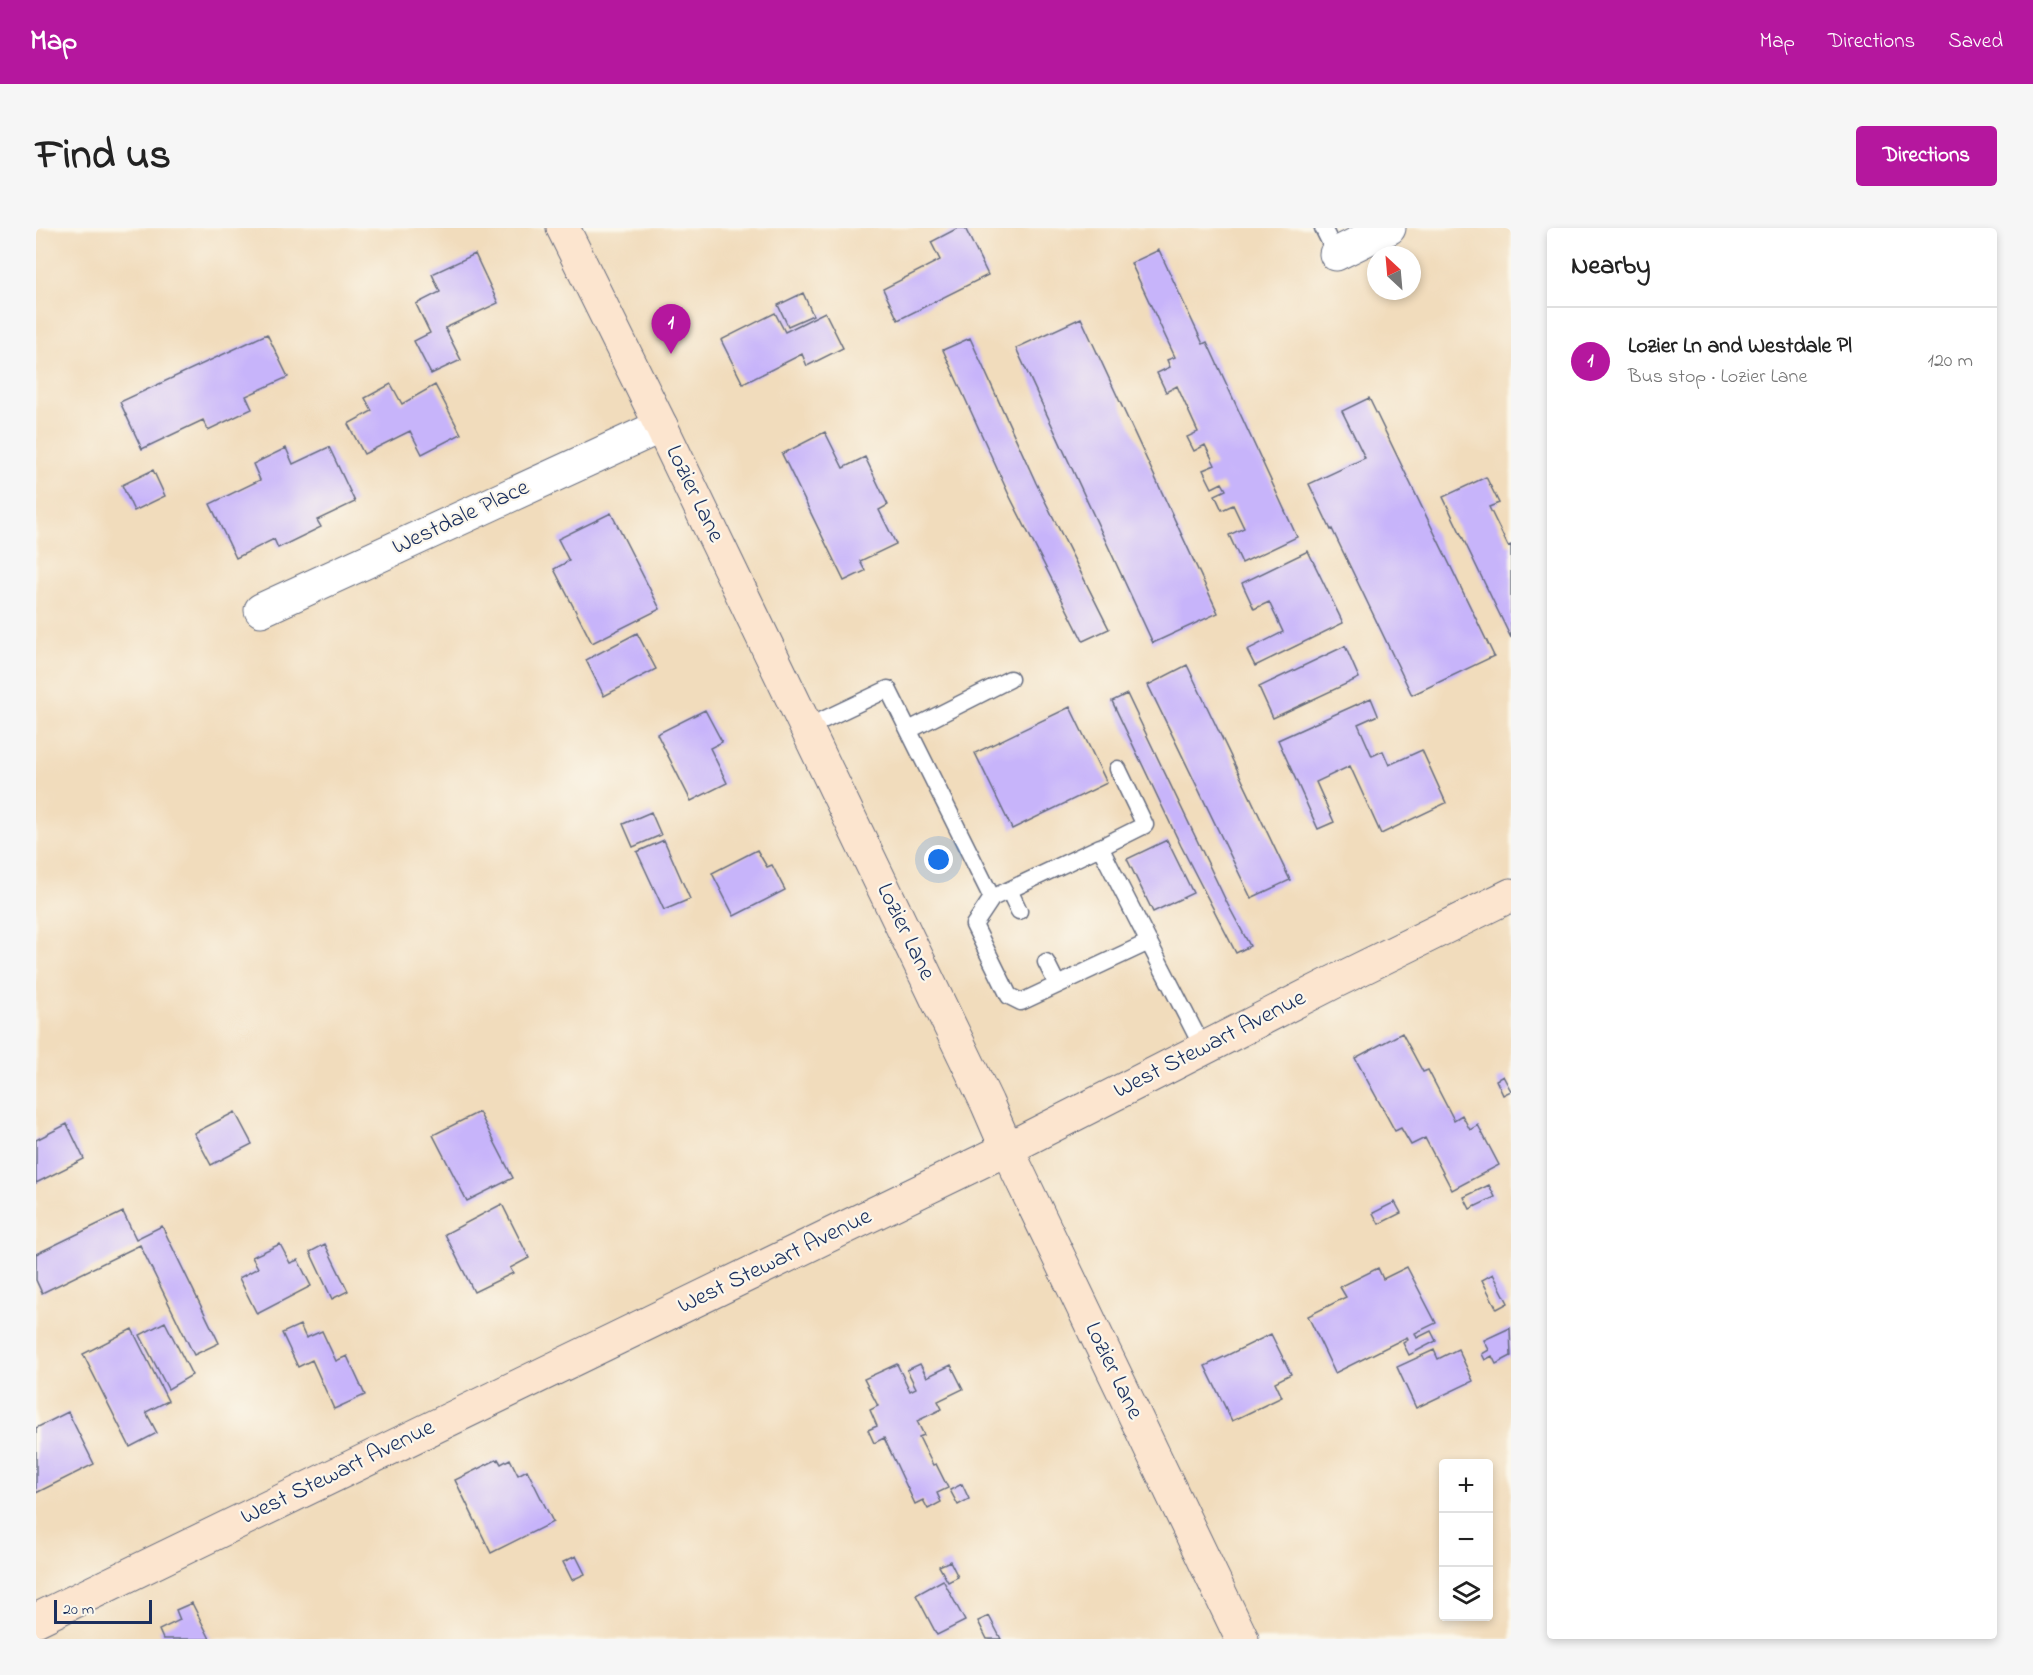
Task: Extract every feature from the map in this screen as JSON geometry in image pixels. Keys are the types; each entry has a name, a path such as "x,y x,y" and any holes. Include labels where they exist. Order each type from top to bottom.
{"main road":[{"name":"Lozier Lane","path":"563,228 661,426 987,1103 1242,1639"},
{"name":"West Stewart Avenue","path":"36,1620 1007,1149 1203,1048 1511,895"}],"street":[{"path":"1329,241 1389,228"},
{"name":"Westdale Place","path":"261,610 661,426"}],"lane":[{"path":"909,729 1010,679"},
{"path":"806,728 888,689 992,898"},
{"path":"1118,769 1145,825 992,898 974,925 1009,996 1021,1002 1149,942"},
{"path":"1095,850 1100,848 1203,1048"},
{"path":"1009,891 1020,911"},
{"path":"1046,962 1057,984"}],"building":[{"path":"958,228 965,228 988,275 898,320 883,289 940,260 931,242"},
{"path":"1159,250 1203,344 1207,342 1297,537 1242,563 1229,535 1244,528 1233,505 1222,510 1215,495 1226,490 1222,483 1212,488 1203,470 1215,465 1205,445 1194,451 1187,437 1198,432 1177,386 1166,392 1157,373 1170,367 1167,360 1175,357 1131,263"},
{"path":"475,254 498,303 445,328 461,360 431,374 414,341 430,333 416,304 440,292 432,274"},
{"path":"803,293 813,315 788,326 778,305"},
{"path":"825,312 843,348 807,366 802,354 743,384 721,340 775,313 785,332"},
{"path":"1081,318 1218,613 1153,643 1016,348"},
{"path":"267,334 288,377 246,396 252,409 208,430 203,420 142,449 120,402"},
{"path":"970,338 1036,483 1109,629 1083,641 1009,495 943,350"},
{"path":"391,384 402,404 435,385 461,434 422,454 410,431 364,454 348,424 372,411 365,398"},
{"path":"1369,398 1494,656 1412,695 1309,484 1365,458 1342,411"},
{"path":"825,432 843,468 865,457 888,505 879,510 896,544 860,561 865,571 844,581 782,454"},
{"path":"329,447 355,502 317,520 321,527 278,548 274,539 236,558 210,504 260,480 253,464 286,448 293,464"},
{"path":"153,470 165,496 134,511 122,485"},
{"path":"1486,477 1499,503 1489,507 1508,546 1511,545 1511,638 1443,497"},
{"path":"611,513 660,609 592,643 554,569 569,561 558,539"},
{"path":"1308,551 1343,623 1255,666 1247,650 1283,632 1269,602 1254,609 1242,583"},
{"path":"637,633 656,669 604,696 586,660"},
{"path":"1345,646 1359,678 1273,718 1259,687"},
{"path":"1187,665 1290,880 1251,898 1148,685"},
{"path":"1127,694 1250,946 1236,953 1181,846 1112,701"},
{"path":"1371,698 1378,715 1358,724 1372,756 1383,751 1389,765 1422,750 1446,803 1381,834 1350,766 1316,782 1334,822 1318,829 1278,740"},
{"path":"1070,707 1107,783 1012,829 975,753"},
{"path":"705,710 722,742 710,748 727,783 691,801 657,734"},
{"path":"651,812 661,835 633,847 623,824"},
{"path":"664,840 690,899 664,910 637,852"},
{"path":"1167,840 1193,893 1153,912 1127,859"},
{"path":"757,850 767,867 772,865 785,890 734,916 712,873"},
{"path":"1402,1033 1423,1072 1428,1070 1454,1120 1462,1115 1470,1130 1478,1125 1499,1165 1452,1190 1425,1138 1411,1145 1401,1128 1395,1131 1355,1058"},
{"path":"1503,1076 1511,1091 1503,1095 1496,1080"},
{"path":"235,1112 252,1144 211,1165 194,1133"},
{"path":"479,1112 513,1178 467,1201 433,1135"},
{"path":"67,1124 84,1159 36,1183 36,1140"},
{"path":"1489,1185 1495,1197 1470,1209 1464,1197"},
{"path":"1395,1202 1401,1213 1379,1224 1373,1213"},
{"path":"502,1204 529,1258 510,1268 513,1273 474,1292 445,1234"},
{"path":"123,1212 136,1239 162,1226 219,1343 194,1355 140,1245 42,1293 36,1280 36,1254"},
{"path":"280,1244 290,1263 298,1260 311,1286 257,1314 239,1278 258,1268 252,1257"},
{"path":"325,1244 348,1291 332,1299 310,1252"},
{"path":"1407,1267 1436,1323 1415,1333 1417,1338 1431,1331 1436,1341 1409,1355 1403,1343 1408,1340 1407,1337 1335,1373 1308,1316 1346,1297 1340,1287 1378,1268 1383,1279"},
{"path":"1493,1274 1508,1303 1497,1309 1482,1280"},
{"path":"165,1322 192,1375 168,1389 140,1335"},
{"path":"300,1325 306,1338 322,1331 336,1361 347,1356 365,1395 334,1409 312,1360 298,1367 282,1333"},
{"path":"1510,1328 1511,1356 1496,1364 1492,1356 1485,1360 1482,1354 1489,1350 1484,1340"},
{"path":"132,1329 168,1401 146,1412 157,1433 130,1447 83,1354"},
{"path":"1271,1334 1291,1374 1275,1382 1282,1397 1232,1421 1205,1366"},
{"path":"1458,1349 1473,1381 1416,1408 1397,1367 1434,1350 1438,1359"},
{"path":"897,1364 910,1391 916,1388 907,1370 920,1364 927,1377 951,1365 963,1389 938,1401 942,1409 917,1421 924,1435 919,1437 948,1488 937,1493 941,1502 928,1509 923,1500 915,1504 884,1438 874,1443 868,1430 877,1426 870,1410 878,1406 864,1379"},
{"path":"68,1412 94,1464 36,1493 36,1428"},
{"path":"498,1459 501,1464 510,1459 518,1475 527,1470 553,1522 491,1553 455,1480"},
{"path":"962,1484 969,1499 958,1505 950,1490"},
{"path":"576,1556 585,1574 572,1580 563,1562"},
{"path":"950,1561 958,1577 948,1582 939,1566"},
{"path":"943,1580 965,1621 937,1635 916,1595"},
{"path":"192,1603 210,1639 163,1639 159,1630 180,1620 176,1610"},
{"path":"989,1616 1001,1639 987,1639 978,1621"}],"place":[{"name":"Lozier Ln and Westdale Pl","path":"671,354"}]}
